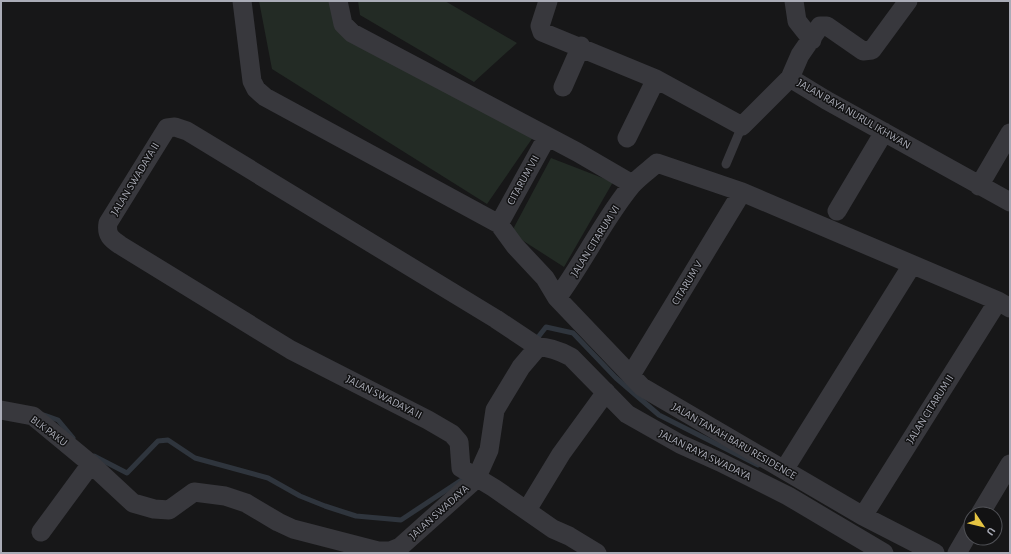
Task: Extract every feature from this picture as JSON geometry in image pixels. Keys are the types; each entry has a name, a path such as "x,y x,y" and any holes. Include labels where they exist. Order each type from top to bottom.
{"street":[{"path":"242,1 252,81 256,90 265,97 500,224"},
{"path":"338,1 343,24 352,33 632,184"},
{"path":"548,1 540,26 542,32 580,46 656,79 742,126"},
{"path":"794,1 797,21 812,40"},
{"path":"790,78 800,55 812,40 820,26 824,25 863,51 872,50 908,1"},
{"path":"563,87 580,46"},
{"name":"JALAN RAYA NURUL IKHWAN","path":"742,126 790,78 826,100 1010,202"},
{"path":"627,138 656,79"},
{"name":"JALAN SWADAYA II","path":"469,474 459,442 452,434 428,420 292,350 139,257 110,238 107,231 108,223 166,128 176,127 187,131 534,344"},
{"path":"837,211 884,132"},
{"path":"979,186 1010,133"},
{"name":"CITARUM VII","path":"500,224 547,137"},
{"name":"JALAN CITARUM VI","path":"557,298 574,276 614,209 632,184 657,163 742,192"},
{"path":"742,192 1004,305"},
{"name":"CITARUM V","path":"631,375 742,192"},
{"name":"JALAN TANAH BARU RESIDENCE","path":"500,224 515,246 545,278 557,298 642,387 863,516 935,553"},
{"path":"784,470 912,265"},
{"name":"JALAN CITARUM II","path":"863,516 1004,305"},
{"name":"JALAN RAYA SWADAYA","path":"534,344 560,351 571,357 627,414 680,444 788,496 884,553"},
{"name":"JALAN SWADAYA","path":"194,492 225,496 246,503 293,529 378,551 390,552 400,546 469,474 489,450 495,410 534,344"},
{"path":"527,510 561,454 606,392"},
{"name":"BLK PAKU","path":"1,410 33,416 91,464 133,503 154,509 169,510 194,492"},
{"path":"41,532 91,464"},
{"path":"985,506 1010,464"},
{"path":"469,474 494,488 553,529 569,536 597,553"},
{"path":"957,553 963,543"}],"lane":[{"path":"726,164 742,126"}],"shaded area":[{"path":"259,1 339,1 349,30 538,130 487,204 272,69"},
{"path":"358,1 445,1 517,43 474,82 360,15"},
{"path":"551,158 613,182 564,267 511,233"}],"waterway":[{"path":"535,341 546,327 573,333 616,378 659,415 758,465"},
{"path":"44,415 58,420 73,438"},
{"path":"94,456 127,473 158,441 168,440 195,458 268,478 300,496 325,506 356,516 401,520 466,477"}]}
